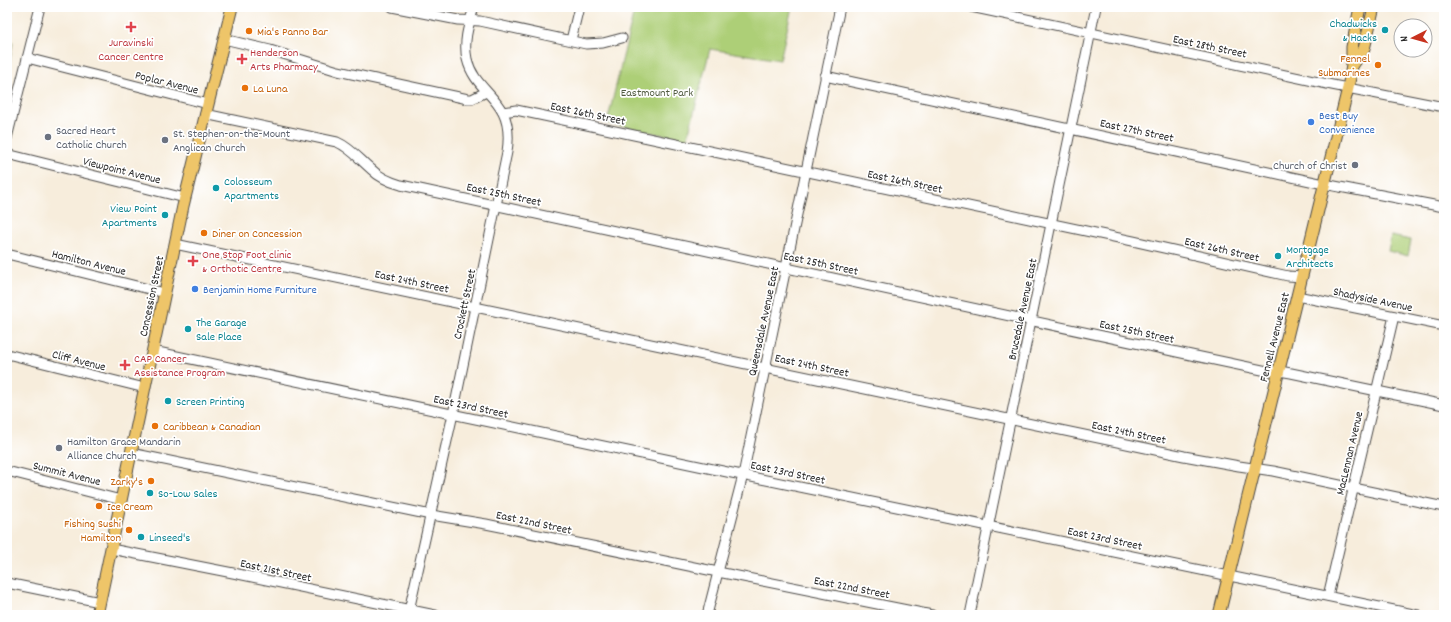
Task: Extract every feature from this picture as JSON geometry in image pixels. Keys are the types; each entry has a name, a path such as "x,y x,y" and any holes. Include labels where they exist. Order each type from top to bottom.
{"main road":[{"name":"Concession Street","path":"97,615 185,198 232,7"},
{"name":"Fennell Avenue East","path":"1219,615 1348,88 1352,66 1352,46 1360,7"},
{"name":"Fennell Avenue East","path":"1352,66 1364,49 1374,7"}],"street":[{"path":"7,138 40,7"},
{"path":"396,7 458,20 480,21 595,44 622,38"},
{"name":"Crockett Street","path":"409,613 454,414 509,139 503,112 472,74 467,60 466,40 474,7"},
{"path":"571,40 579,7"},
{"name":"Queensdale Avenue East","path":"707,615 743,475 840,7"},
{"name":"East 28th Street","path":"971,7 1348,88 1444,107"},
{"name":"Brucedale Avenue East","path":"970,615 1096,7"},
{"path":"224,39 265,48 338,71 468,99 472,99 486,92"},
{"name":"Poplar Avenue","path":"27,58 206,109"},
{"name":"East 27th Street","path":"825,76 1324,184 1444,207"},
{"name":"East 25th Street","path":"206,109 337,142 346,146 371,170 389,181 401,185 1267,371 1279,371 1444,405"},
{"name":"East 26th Street","path":"503,112 516,110 1052,224 1288,276 1302,277"},
{"name":"Viewpoint Avenue","path":"7,154 185,198"},
{"name":"East 24th Street","path":"175,244 500,311 1184,456 1273,471 1444,507"},
{"name":"Hamilton Avenue","path":"7,254 165,293"},
{"name":"Shadyside Avenue","path":"1297,296 1444,326"},
{"name":"MacLennan Avenue","path":"1328,596 1394,316"},
{"name":"East 23rd Street","path":"153,350 743,475 1328,596 1401,613 1418,615"},
{"name":"Cliff Avenue","path":"7,354 145,388"},
{"name":"East 22nd Street","path":"131,453 431,515 486,524 932,615"},
{"name":"Summit Avenue","path":"7,471 121,500"},
{"name":"East 21st Street","path":"111,550 238,574 409,613 435,615"},
{"path":"7,582 100,602"}],"green space":[{"name":"Eastmount Park","path":"635,7 792,7 780,60 710,49 687,140 607,123"},
{"path":"7,41 13,42 7,77"},
{"path":"1391,236 1411,240 1408,256 1388,251"}],"place":[{"name":"Juravinski Cancer Centre","path":"131,27"},
{"name":"Chadwicks & Hacks","path":"1385,30"},
{"name":"Mia's Panno Bar","path":"249,31"},
{"name":"Henderson Arts Pharmacy","path":"242,59"},
{"name":"Fennel Submarines","path":"1378,65"},
{"name":"La Luna","path":"245,88"},
{"name":"Best Buy Convenience","path":"1311,122"},
{"name":"Sacred Heart Catholic Church","path":"48,137"},
{"name":"St. Stephen-on-the-Mount Anglican Church","path":"165,140"},
{"name":"Church of Christ","path":"1355,165"},
{"name":"Colosseum Apartments","path":"216,188"},
{"name":"View Point Apartments","path":"165,215"},
{"name":"Diner on Concession","path":"204,233"},
{"name":"Mortgage Architects","path":"1278,256"},
{"name":"One Stop Foot clinic & Orthotic Centre","path":"193,261"},
{"name":"Benjamin Home Furniture","path":"195,289"},
{"name":"The Garage Sale Place","path":"188,329"},
{"name":"CAP Cancer Assistance Program","path":"125,365"},
{"name":"Screen Printing","path":"168,401"},
{"name":"Caribbean & Canadian","path":"155,426"},
{"name":"Hamilton Grace Mandarin Alliance Church","path":"59,448"},
{"name":"Zarky's","path":"151,481"},
{"name":"So-Low Sales","path":"150,493"},
{"name":"Ice Cream","path":"99,506"},
{"name":"Fishing Sushi Hamilton","path":"129,530"},
{"name":"Linseed's","path":"141,537"}]}
